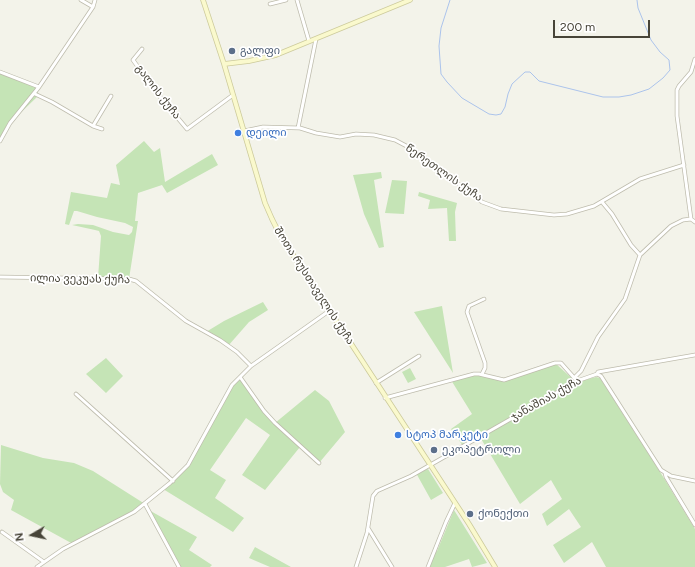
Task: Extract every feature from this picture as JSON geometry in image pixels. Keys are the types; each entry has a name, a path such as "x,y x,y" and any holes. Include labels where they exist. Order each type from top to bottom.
{"main road":[{"name":"შოთა რუსთაველის ქუჩა","path":"203,0 224,64 265,203 272,220 280,235 385,398 455,503 495,567"},
{"path":"224,64 249,61 276,55 410,0"}],"street":[{"path":"81,0 93,7"},
{"path":"0,141 10,123 35,94 93,7 95,0"},
{"path":"270,4 286,0"},
{"path":"298,0 310,41"},
{"path":"298,128 316,39"},
{"name":"გალის ქუჩა","path":"142,49 133,60 156,92 187,129 233,95"},
{"path":"695,59 691,72 679,86 677,96 677,116 691,218 695,222"},
{"path":"0,72 39,87"},
{"path":"35,94 52,102 93,126 102,129"},
{"path":"93,126 112,96"},
{"name":"წერეთლის ქუჩა","path":"244,131 263,127 298,128 340,137 356,134 374,135 395,140 414,150 482,202 501,209 554,215 584,210 602,202 640,179 684,164"},
{"path":"602,202 612,214 631,245 640,255"},
{"path":"574,378 581,371 598,337 625,299 640,255 671,226 691,218"},
{"name":"ილია ვეკუას ქუჩა","path":"0,277 136,280 186,321 220,340 237,352 251,366"},
{"path":"482,374 485,368 484,363 467,312 469,306 484,300"},
{"path":"37,567 63,549 134,512 173,480 188,465 232,385 251,366 329,311"},
{"name":"ჯანაშიას ქუჩა","path":"368,528 373,496 377,491 411,476 577,381 605,370 695,355"},
{"path":"376,383 419,356"},
{"path":"385,398 468,376 482,374 504,380 555,363 561,363 577,381"},
{"path":"597,374 601,376 661,470 665,473 695,481"},
{"path":"240,377 264,411 318,463"},
{"path":"76,394 173,480"},
{"path":"665,473 695,525"},
{"path":"428,567 455,503"},
{"path":"145,504 179,567"},
{"path":"356,567 368,528"},
{"path":"368,528 392,567"},
{"path":"2,532 44,562"}],"green space":[{"path":"0,72 39,87 37,97 10,123 0,141"},
{"path":"144,141 154,152 160,148 165,182 212,154 218,165 167,193 162,185 138,193 135,221 138,221 129,279 98,278 101,236 99,231 72,225 93,225 113,232 129,235 132,232 133,227 125,223 77,211 74,211 69,225 65,224 71,192 107,198 111,183 120,185 116,165"},
{"path":"381,172 382,178 374,180 384,247 379,248 364,214 353,175"},
{"path":"392,180 407,181 404,214 385,213"},
{"path":"419,192 457,203 455,212 456,241 449,241 447,208 428,209 430,200 418,196"},
{"path":"263,302 268,310 249,322 228,346 206,332 224,321"},
{"path":"442,306 453,373 414,312"},
{"path":"106,358 123,376 106,393 86,374"},
{"path":"555,363 576,382 596,377 600,378 695,529 695,567 606,567 592,542 564,563 553,545 581,527 569,509 547,526 542,514 562,499 551,480 520,504 480,437 463,446 451,429 472,414 451,380 474,374 501,380"},
{"path":"410,368 416,379 408,383 402,372"},
{"path":"240,377 275,423 315,390 329,401 345,432 319,463 300,447 265,490 242,475 270,435 246,418 210,470 226,480 215,498 244,518 233,532 163,489 188,465 232,385"},
{"path":"1,445 43,458 74,463 93,471 145,504 73,544 11,510 14,500 3,492 0,484"},
{"path":"428,469 443,493 431,500 416,473"},
{"path":"147,509 197,537 189,550 212,565 210,567 179,567"},
{"path":"454,510 487,563 472,567 469,559 445,567 429,567 434,552 437,551"},
{"path":"255,547 291,567 270,567 249,558"}],"waterway":[{"path":"450,0 441,28 439,46 441,74 462,98 489,114 496,115 501,114 505,107 512,84 525,72 530,72 539,81 603,97 631,95 649,89 663,78 670,70 669,60 660,52 651,40 638,8 637,0"}],"place":[{"name":"გალფი","path":"232,51"},
{"name":"დეილი","path":"238,133"},
{"name":"სტოპ მარკეტი","path":"398,435"},
{"name":"ეკოპეტროლი","path":"434,450"},
{"name":"ქონექთი","path":"470,514"}]}
